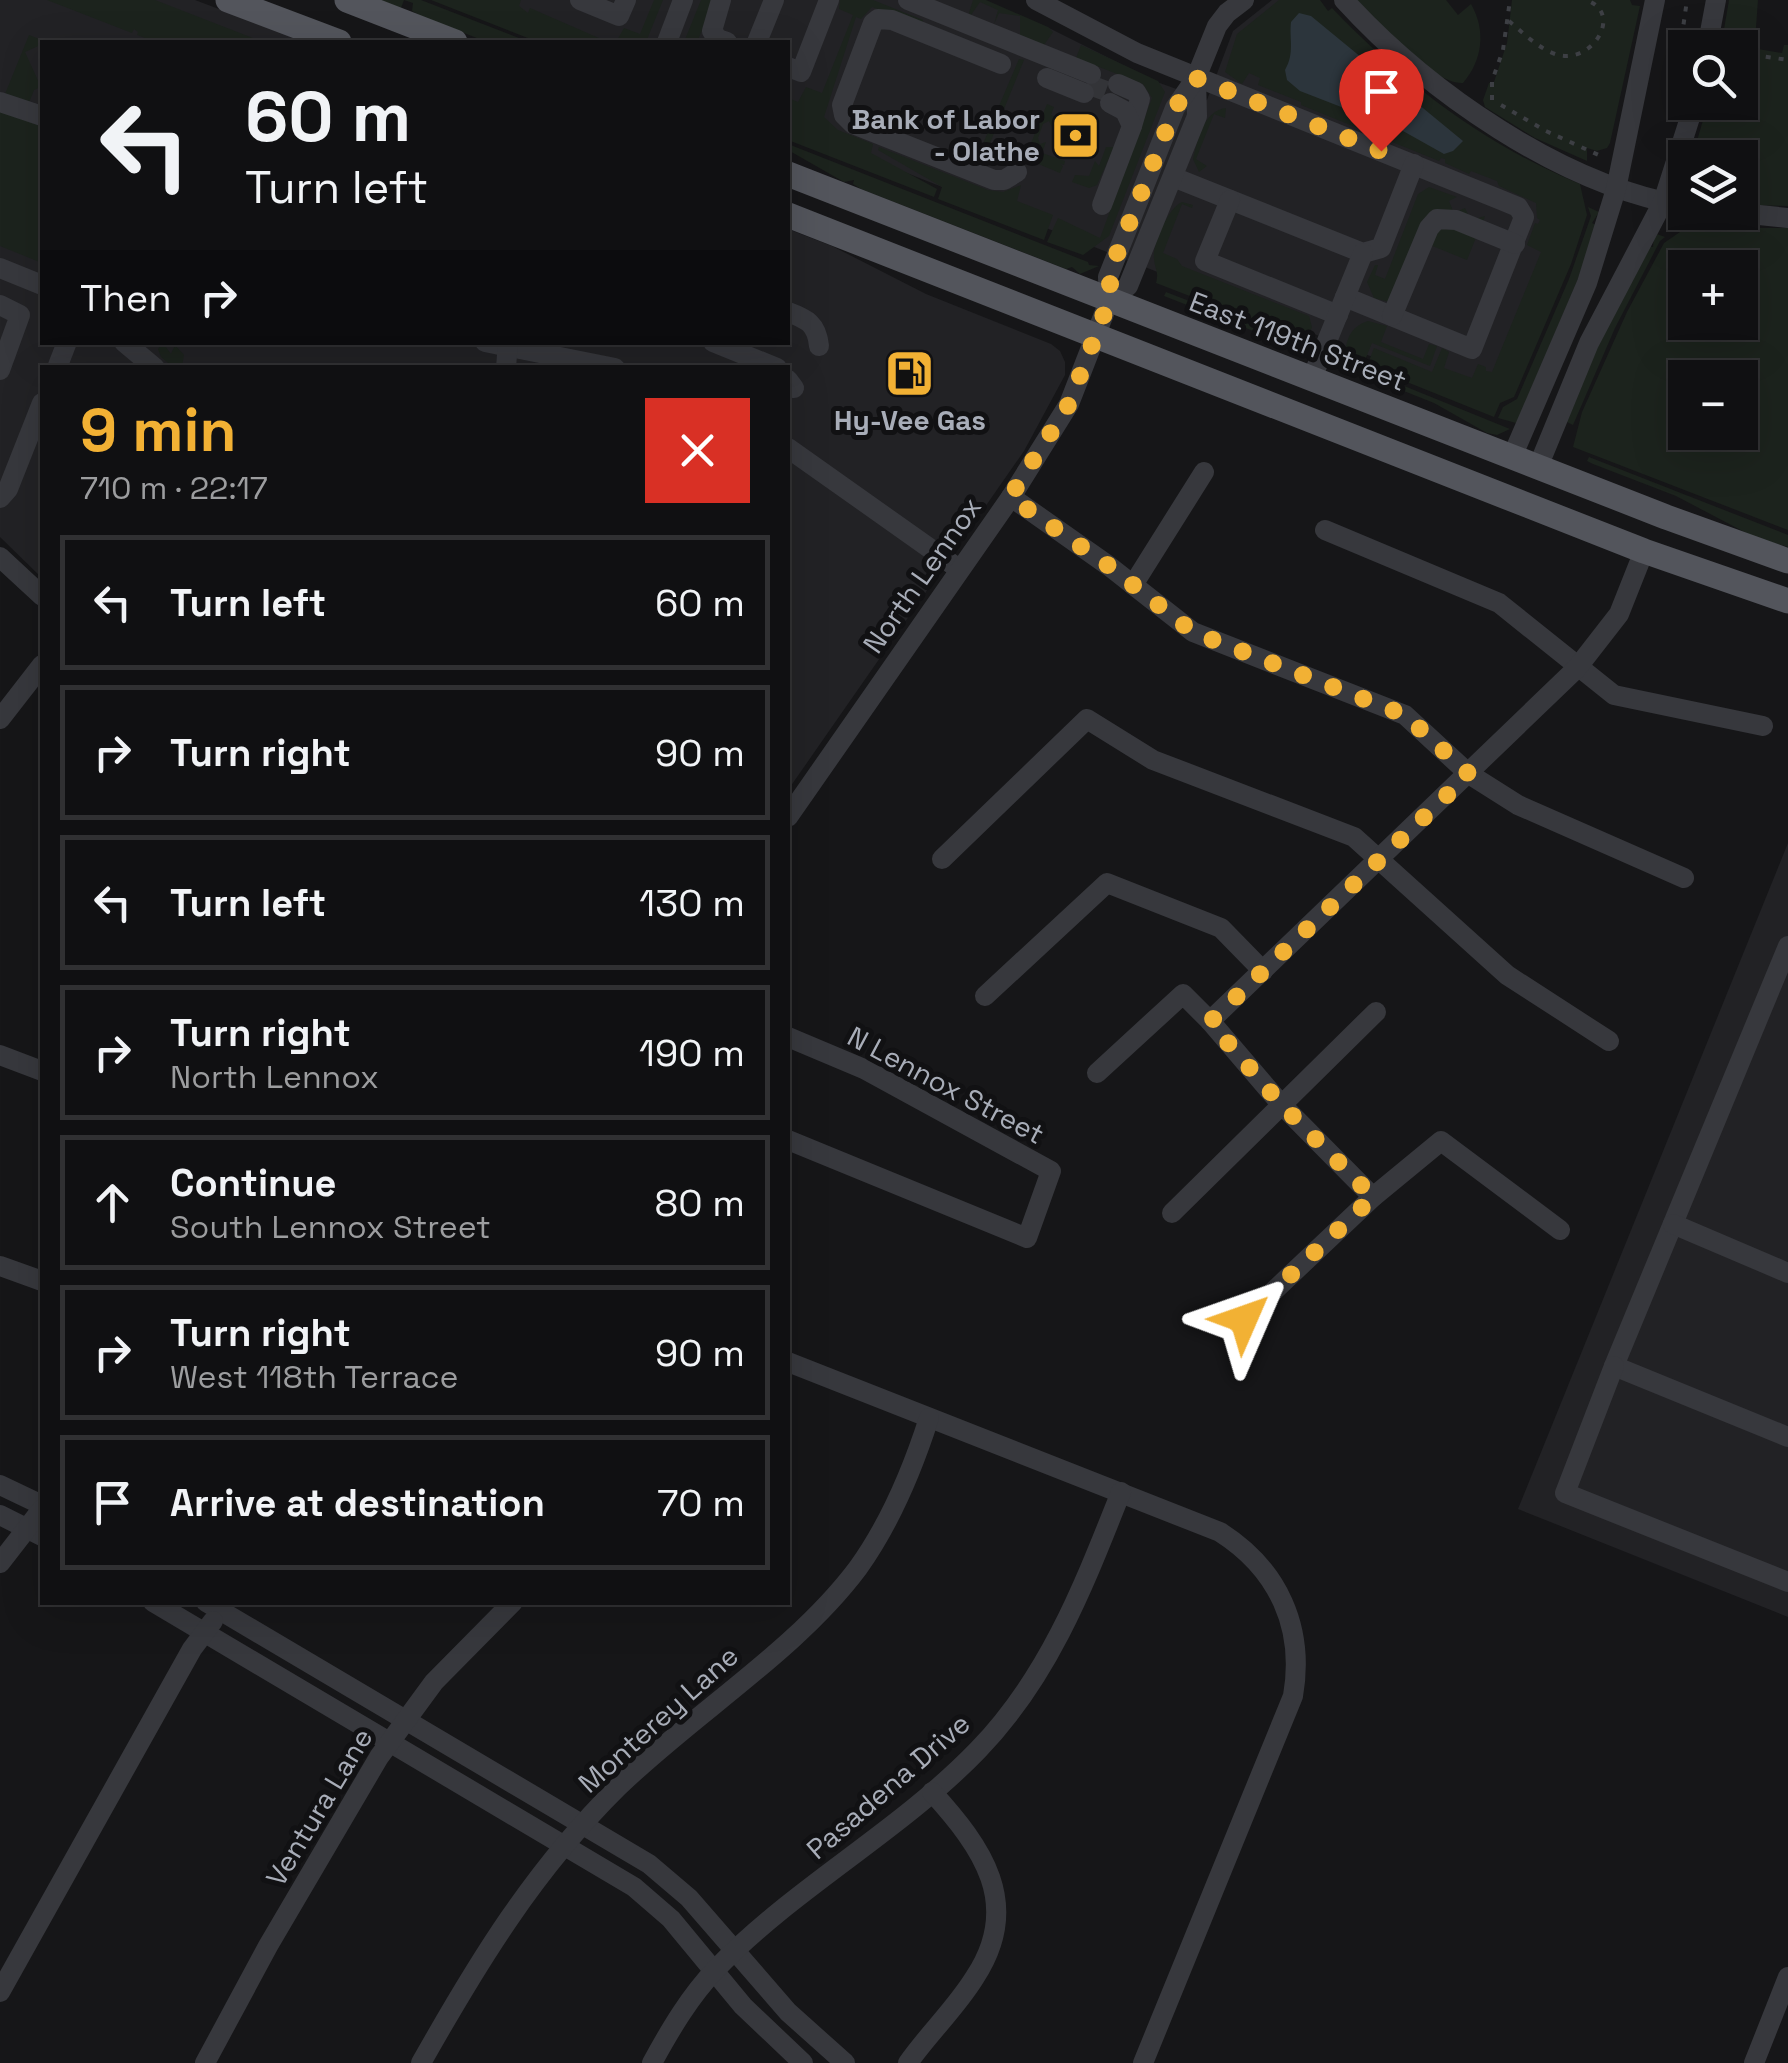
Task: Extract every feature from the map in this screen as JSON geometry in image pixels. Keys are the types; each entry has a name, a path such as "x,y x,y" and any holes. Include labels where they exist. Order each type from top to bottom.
{"main road":[{"path":"228,0 332,40"},
{"path":"347,0 450,40"},
{"name":"East 119th Street","path":"790,175 1788,561"},
{"path":"790,216 1644,551 1788,602"}],"street":[{"path":"580,0 608,5 619,16 626,0"},
{"path":"668,40 683,0"},
{"path":"721,0 712,32 722,40"},
{"path":"758,40 774,0"},
{"path":"790,68 801,72 830,0"},
{"path":"908,0 1087,83"},
{"path":"1036,0 1137,54 1501,200 1518,208 1524,217 1472,348 1392,316 1342,306 1206,261 1230,200"},
{"path":"1109,301 1111,269 1175,108 1196,78 1217,26 1226,12 1244,0"},
{"path":"1344,0 1372,31 1463,104 1529,146 1616,189 1668,203"},
{"path":"1512,457 1586,283 1616,189 1655,2"},
{"path":"1709,30 1713,4"},
{"path":"1001,64 892,20 878,19 873,23 842,105 844,115 853,124 994,180 1004,180 1017,172"},
{"path":"1109,301 1128,286 1197,116 1196,78"},
{"path":"1102,206 1134,121 1114,94"},
{"path":"0,102 40,115"},
{"path":"1538,467 1589,343 1663,202 1688,120"},
{"path":"1172,177 1362,253 1381,248 1414,164"},
{"path":"1758,215 1788,218"},
{"path":"1392,316 1429,228 1437,219 1456,220 1515,244"},
{"path":"1312,378 1362,253"},
{"path":"1,274 40,284"},
{"name":"North Lennox","path":"790,814 1010,497 1069,404 1109,301"},
{"path":"0,304 20,316 0,370"},
{"path":"790,313 809,320 817,332 818,346"},
{"path":"128,345 151,365"},
{"path":"720,345 769,365"},
{"path":"507,352 594,365"},
{"path":"0,498 8,489 40,409"},
{"path":"790,449 959,569"},
{"path":"1132,585 1204,472"},
{"path":"1010,497 1193,632 1405,715 1469,774 1518,805 1684,878"},
{"path":"1325,530 1499,603 1614,695 1762,726"},
{"path":"1210,1022 1577,668 1620,614 1644,551"},
{"path":"0,557 40,594"},
{"path":"1,715 40,666"},
{"path":"942,859 1087,719 1153,760 1354,837 1507,976 1609,1041"},
{"path":"984,996 1107,882 1221,928 1264,970"},
{"path":"1788,946 1565,1493 1788,1582"},
{"path":"1097,1074 1183,994 1280,1103 1373,1197"},
{"path":"1172,1213 1376,1012"},
{"name":"N Lennox Street","path":"790,1038 864,1069 1051,1170 1028,1238 790,1141"},
{"path":"0,1055 40,1070"},
{"path":"1244,1319 1373,1197 1441,1142 1560,1230"},
{"path":"1673,1224 1788,1273"},
{"path":"0,1266 40,1280"},
{"path":"790,1363 1220,1532 1254,1558 1284,1602 1297,1653 1293,1696 1143,2063"},
{"path":"1614,1366 1788,1437"},
{"name":"Monterey Lane","path":"421,2063 495,1936 564,1844 620,1786 836,1594 857,1569 889,1519 929,1418"},
{"path":"0,1485 40,1506"},
{"name":"Pasadena Drive","path":"652,2063 715,1970 979,1749 1029,1688 1065,1627 1121,1492"},
{"path":"0,1515 34,1532 0,1563"},
{"path":"158,1605 564,1844 654,1902 743,2006 802,2063"},
{"path":"0,1992 218,1605 670,1880 788,2012 845,2063"},
{"name":"Ventura Lane","path":"205,2063 268,1946 390,1740 434,1682 510,1605"},
{"path":"908,2063 976,1977 989,1950 995,1915 994,1887 985,1859 968,1832 932,1792"},
{"path":"1754,2063 1788,1977"}],"path":[{"path":"1510,0 1504,50 1492,81 1491,99 1546,131 1621,163"},
{"path":"1507,20 1548,51 1572,56 1584,51 1601,34 1601,11 1586,0"},
{"path":"1683,30 1686,0"},
{"path":"1758,53 1777,54 1788,60"}],"shaded area":[{"path":"0,0 195,0 301,40 40,40 40,345 790,345 790,230 832,246 926,294 1051,344 1065,362 1065,375 1024,451 790,787 790,365 40,365 40,576 0,537"},
{"path":"47,0 155,0 258,40 151,40 137,35 134,29 132,33"},
{"path":"380,0 404,0 401,8"},
{"path":"404,0 421,0 524,40 482,40 421,16 412,11 413,3"},
{"path":"431,0 521,0 519,6 528,13 530,8 603,40 533,40"},
{"path":"468,0 982,0 1047,27 1157,82 1207,100 1233,31 1272,0 1293,0 1532,188 1560,215 1484,401 790,127 790,40 572,40"},
{"path":"654,0 663,0 647,40 617,40 624,28 640,34"},
{"path":"701,0 715,0 698,40 685,40"},
{"path":"840,0 873,0 923,20 922,25 872,7 861,19 856,17 824,117 838,130 873,144 871,153 937,189 934,197 790,141 790,99 798,102 806,87 822,93 853,15 839,9"},
{"path":"973,0 986,0 1048,27 1053,32 1044,45 1020,35 1020,16 999,13 994,24 998,10 980,2 971,15"},
{"path":"1279,0 1320,0 1387,62 1478,131 1580,184 1587,215 1571,264 1514,397 1500,403 1494,417 1367,366 1374,348 1432,372 1442,348 1449,352 1444,368 1472,378 1478,364 1492,372 1541,252 1527,245 1535,223 1540,220 1536,203 1499,186 1497,181 1445,163 1445,159 1439,161 1301,105 1258,85 1260,78 1249,73 1242,84 1225,72 1237,34"},
{"path":"1357,0 1446,0 1458,15 1471,4 1479,24 1480,45 1470,74 1463,83 1437,74"},
{"path":"1512,0 1630,0 1632,5 1640,6 1610,143 1597,151 1587,148 1587,161 1535,138 1485,107 1483,100 1489,83 1494,82 1507,43"},
{"path":"1729,0 1758,0 1756,30 1724,30"},
{"path":"1299,13 1311,16 1463,141 1444,154 1403,131 1300,91 1287,80 1285,70 1291,52 1291,22"},
{"path":"29,35 42,40 40,45 25,52 40,87 34,90 29,103 5,94"},
{"path":"1081,45 1158,81 1165,92 1109,236 1083,255 1047,242 1058,218 1100,238 1152,98 1143,84 1076,58"},
{"path":"1784,45 1788,45 1788,206 1758,205 1758,140 1697,140 1703,120 1758,120 1758,49 1782,53"},
{"path":"1019,59 1024,60 981,165 977,158"},
{"path":"1047,104 1054,107 1051,115 1056,117 1052,127 1049,121 1043,124 1038,138 1040,144 1046,142 1042,153 1065,161 1060,164 1060,173 1036,163 1029,148"},
{"path":"1226,108 1225,118 1214,114 1196,159 1207,166 1199,172 1193,159 1203,127 1212,114"},
{"path":"0,109 40,125 40,262 0,246"},
{"path":"790,145 1099,266 1080,274 1072,267 1066,269 861,189 853,184 854,180 844,182 790,151"},
{"path":"879,147 988,190 1003,192 1021,185 1017,201 1053,215 1044,240 938,199 942,187 878,150"},
{"path":"1106,147 1114,147 1097,185 1089,188 1072,182 1075,175 1089,176 1095,161 1099,166"},
{"path":"1429,187 1457,197 1449,201 1454,213 1465,208 1471,220 1485,216 1482,225 1451,213 1389,302 1374,298 1367,282 1375,265 1375,275 1385,279 1418,194"},
{"path":"1182,202 1193,205 1192,208 1182,204 1163,253 1182,266 1309,316 1312,327 1306,341 1156,283 1156,244 1167,218"},
{"path":"1588,207 1599,212 1592,223 1596,225 1578,279 1516,423 1498,418 1503,407 1517,399 1569,279 1591,216"},
{"path":"1446,226 1477,235 1467,260 1430,245 1436,231"},
{"path":"1788,228 1788,530 1573,447 1582,412 1627,312 1664,243 1681,230"},
{"path":"1654,233 1665,237 1615,328 1573,425 1565,421 1585,372 1649,246 1653,247"},
{"path":"1166,292 1291,340 1289,345 1164,296"},
{"path":"1368,321 1387,326 1381,342 1423,359 1429,344 1437,346 1430,366 1372,343 1363,365 1345,357 1350,335"},
{"path":"164,345 171,354 175,345 184,355 182,365 171,365 158,349"},
{"path":"1355,366 1510,429 1497,435 1487,433 1434,403 1371,378 1360,369 1353,371"},
{"path":"1589,457 1788,535 1788,547 1754,537 1676,496 1593,464 1587,461"},
{"path":"1788,843 1788,1617 1518,1509"}],"tunnel":[{"path":"1087,84 1114,94"}],"place":[{"name":"Bank of Labor - Olathe","path":"1075,135"},
{"name":"Hy-Vee Gas","path":"910,373"}],"route":[{"path":"1244,1319 1373,1197 1280,1103 1210,1022 1469,774 1405,715 1193,632 1109,566 1010,497 1069,404 1109,301 1108,276 1175,108 1196,78 1381,151"}]}
